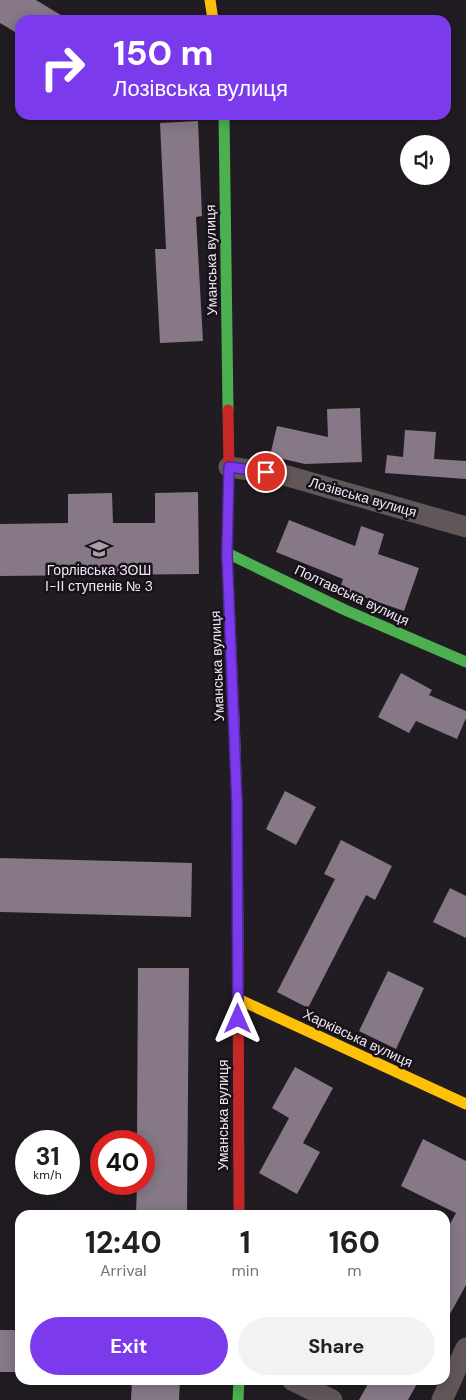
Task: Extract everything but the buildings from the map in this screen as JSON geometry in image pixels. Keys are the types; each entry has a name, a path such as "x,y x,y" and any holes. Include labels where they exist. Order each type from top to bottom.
{"street":[{"path":"210,0 212,15"},
{"name":"Уманська вулиця","path":"224,120 229,467 227,553 237,806 239,1210"},
{"name":"Лозівська вулиця","path":"229,467 284,475 466,528"},
{"name":"Полтавська вулиця","path":"227,553 345,610 466,662"},
{"name":"Харківська вулиця","path":"238,999 466,1104"},
{"path":"450,1383 466,1348"},
{"path":"238,1400 239,1385"},
{"path":"302,1385 332,1400"},
{"path":"442,1400 449,1385"}],"traffic: fast":[{"path":"224,120 228,410"},
{"path":"227,553 345,610 466,662"},
{"path":"234,717 238,945"},
{"path":"238,1400 239,1385"}],"traffic: slow":[{"path":"210,0 212,15"},
{"path":"238,999 466,1104"}],"traffic: jam":[{"path":"228,410 227,553 234,717"},
{"path":"238,945 239,1210"}],"place":[{"name":"Горлівська ЗОШ І-ІІ ступенів № 3","path":"99,549"}],"route":[{"path":"238,1019 237,806 227,553 229,467 266,472"}]}
